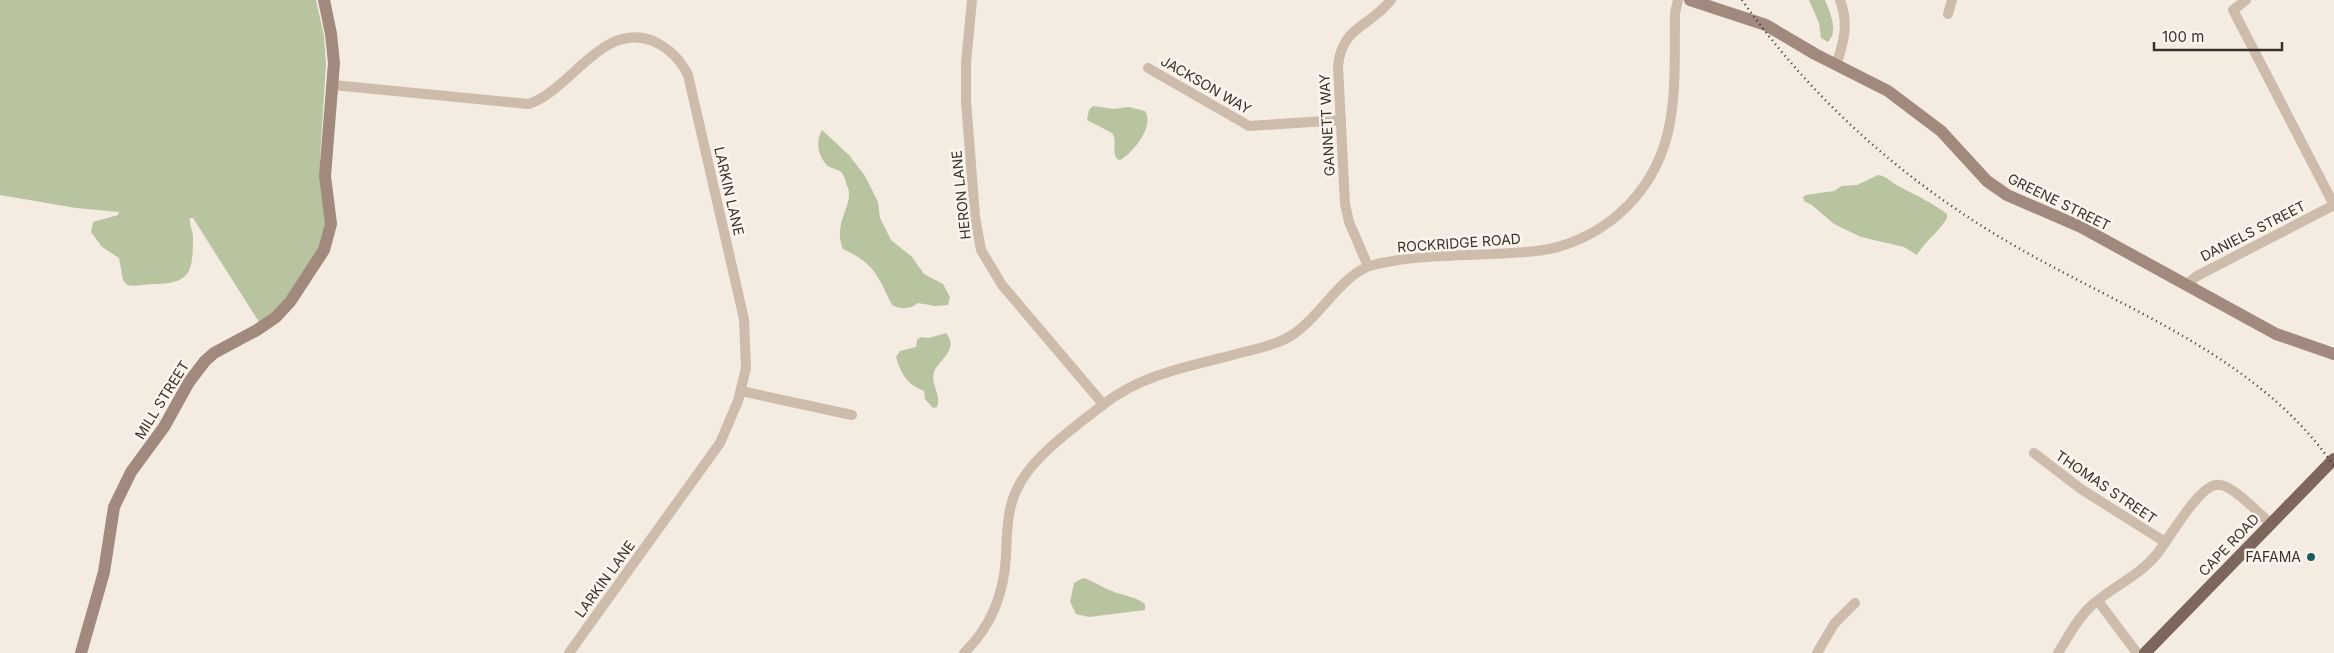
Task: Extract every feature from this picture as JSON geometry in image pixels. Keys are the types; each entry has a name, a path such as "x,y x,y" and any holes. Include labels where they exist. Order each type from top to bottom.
{"main road":[{"name":"CAPE ROAD","path":"2145,653 2334,459"}],"street":[{"name":"MILL STREET","path":"81,653 104,572 114,508 131,472 164,427 189,382 205,361 214,353 257,330 276,317 296,294 324,250 331,224 326,176 333,85 331,34 324,0"},
{"name":"HERON LANE","path":"972,0 966,63 966,101 975,216 982,250 1002,285 1103,404"},
{"name":"GANNETT WAY","path":"1368,266 1349,222 1338,66 1344,41 1353,31 1391,0"},
{"name":"ROCKRIDGE ROAD","path":"964,653 986,628 997,607 1004,583 1009,517 1018,487 1043,456 1119,392 1154,376 1260,348 1290,337 1349,279 1368,266 1411,259 1538,251 1582,238 1611,220 1646,184 1665,148 1673,111 1675,12 1678,0"},
{"name":"GREENE STREET","path":"1690,0 1766,25 1836,65 1888,91 1947,136 1983,176 2001,192 2076,224 2276,334 2333,352"},
{"path":"1836,65 1846,31 1846,19 1840,0"},
{"path":"1948,14 1952,0"},
{"path":"2246,0 2233,10 2334,205"},
{"name":"LARKIN LANE","path":"333,85 529,104 554,92 594,53 615,41 640,38 654,42 669,50 683,64 688,75 744,319 746,368 741,391 730,423 720,443 568,653"},
{"name":"JACKSON WAY","path":"1148,68 1249,126 1341,120"},
{"name":"DANIELS STREET","path":"2187,284 2197,276 2334,205"},
{"path":"741,391 852,415"},
{"name":"THOMAS STREET","path":"2034,454 2081,489 2165,542"},
{"path":"2058,653 2082,617 2098,600 2146,566 2205,490 2217,484 2230,488 2271,524"},
{"path":"2098,600 2137,653"},
{"path":"1817,653 1834,624 1855,603"}],"green space":[{"path":"0,0 316,0 324,36 326,64 320,158 322,189 328,221 319,253 278,308 259,322 193,218 190,218 193,237 192,259 190,267 183,278 166,283 130,286 123,280 119,258 102,247 91,232 93,222 118,215 119,212 76,208 0,195"},
{"path":"1809,0 1825,0 1833,27 1833,33 1828,42 1821,38 1819,23"},
{"path":"1093,106 1114,109 1129,107 1145,111 1147,124 1145,131 1131,152 1120,160 1115,156 1114,136 1112,133 1087,120 1089,110"},
{"path":"822,130 849,155 865,176 878,202 880,218 891,240 912,257 924,274 943,284 950,297 948,305 935,306 918,303 909,308 903,308 892,305 874,271 862,260 843,249 840,231 848,201 848,188 842,173 828,166 820,154 818,144"},
{"path":"1878,175 1885,177 1947,214 1944,223 1917,255 1904,247 1861,237 1834,224 1812,205 1804,201 1803,197 1806,195 1834,191 1842,186 1857,185"},
{"path":"946,333 951,344 947,354 934,372 933,381 938,402 937,407 933,408 925,399 924,391 913,385 906,378 896,357 900,351 916,347 917,340 921,337 929,338"},
{"path":"1083,578 1116,593 1141,601 1145,604 1145,610 1089,617 1076,614 1070,602 1074,583"}],"railway":[{"path":"1742,0 1770,38 1801,74 1868,141 1904,171 1981,226 2064,273 2192,341 2232,367 2269,396 2304,428 2334,466"}],"place":[{"name":"FAFAMA","path":"2311,557"}]}
